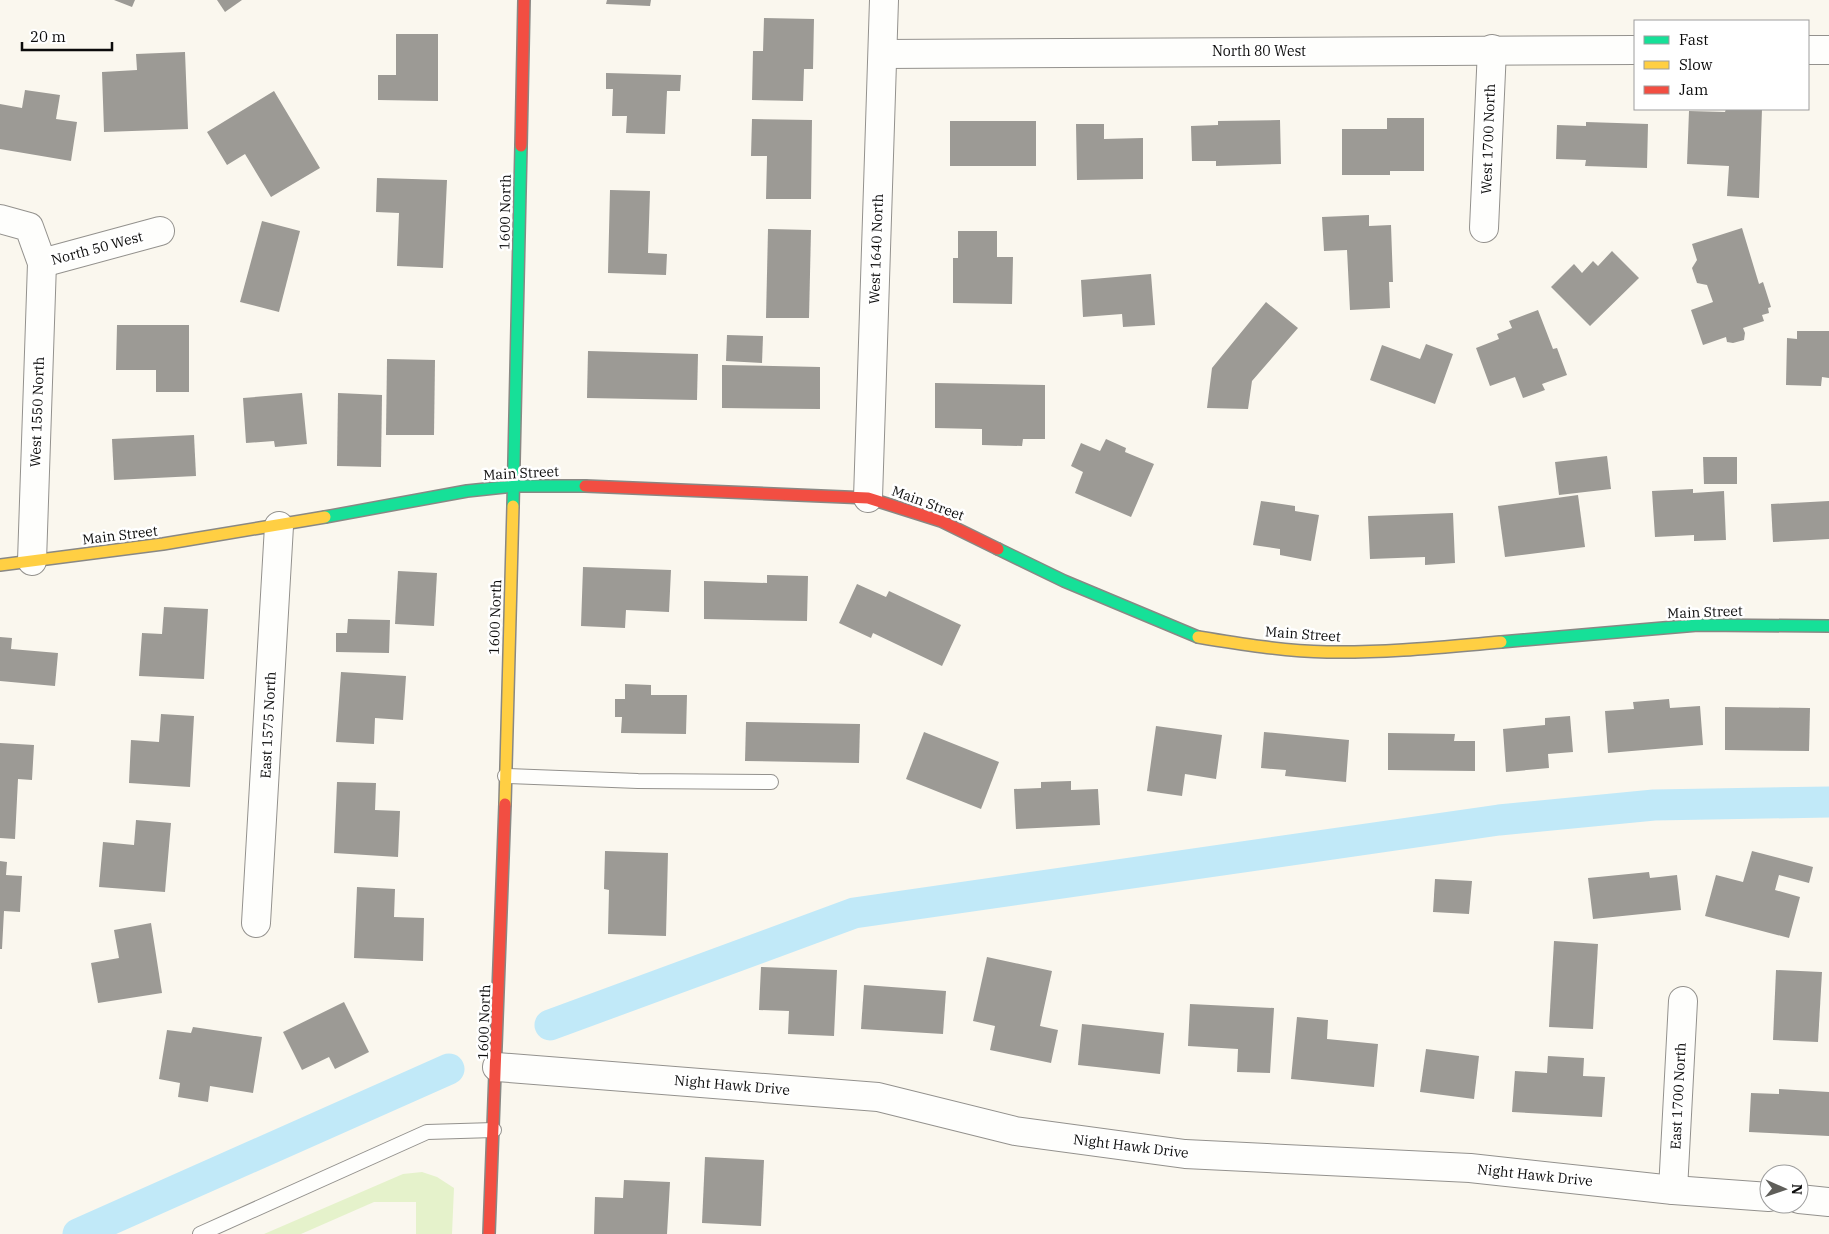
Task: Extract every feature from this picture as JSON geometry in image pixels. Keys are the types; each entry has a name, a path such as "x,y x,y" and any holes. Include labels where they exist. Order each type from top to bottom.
{"street":[{"name":"1600 North","path":"490,1234 497,1067 514,486 524,0"},
{"name":"West 1640 North","path":"868,498 884,0"},
{"name":"North 80 West","path":"883,54 1492,49 1634,50"},
{"name":"West 1700 North","path":"1484,228 1492,49"},
{"path":"1809,50 1829,50"},
{"name":"North 50 West","path":"0,219 29,227 42,263 160,231"},
{"name":"West 1550 North","path":"32,561 42,263"},
{"name":"Main Street","path":"0,565 163,544 279,526 467,491 514,486 558,485 868,498 941,521 1064,582 1193,636 1247,645 1326,652 1416,649 1698,625 1829,626"},
{"name":"East 1575 North","path":"256,923 279,526"},
{"name":"East 1700 North","path":"1673,1190 1683,1001"},
{"name":"Night Hawk Drive","path":"497,1067 878,1097 1015,1131 1185,1154 1470,1168 1673,1190 1759,1196"},
{"path":"1809,1200 1829,1202"}],"lane":[{"path":"506,776 638,781 771,782"},
{"path":"200,1234 426,1132 494,1130"}],"green space":[{"path":"422,1172 437,1177 454,1188 452,1234 416,1234 416,1202 374,1202 301,1234 264,1234 403,1174"}],"building":[{"path":"114,0 135,0 132,7"},
{"path":"217,0 242,0 225,12"},
{"path":"607,0 651,0 650,6 606,4"},
{"path":"764,18 814,19 813,69 804,69 803,101 752,100 753,51 763,51"},
{"path":"396,34 438,34 438,101 378,100 378,75 396,75"},
{"path":"185,52 188,129 104,132 102,72 137,70 136,54"},
{"path":"606,73 681,75 680,91 667,91 665,134 626,133 627,116 612,116 613,89 606,89"},
{"path":"25,90 60,95 56,119 77,122 71,161 0,149 0,104 22,108"},
{"path":"274,91 320,168 271,197 245,154 227,165 207,132"},
{"path":"1726,110 1762,110 1759,198 1727,196 1729,166 1687,164 1689,111 1725,112"},
{"path":"1387,118 1424,118 1424,171 1390,171 1390,175 1342,175 1342,129 1387,129"},
{"path":"752,119 812,120 811,199 766,199 767,156 751,156"},
{"path":"1280,120 1281,164 1216,166 1216,161 1192,161 1191,126 1218,125 1218,121"},
{"path":"950,121 1036,121 1036,166 950,166"},
{"path":"1586,122 1648,124 1647,168 1585,166 1586,160 1556,159 1557,125 1586,126"},
{"path":"1076,124 1104,124 1104,139 1143,138 1143,179 1077,180"},
{"path":"377,178 447,180 443,268 397,266 399,213 376,212"},
{"path":"610,190 650,191 648,253 667,254 666,275 608,273"},
{"path":"1369,215 1369,226 1391,225 1393,282 1389,282 1390,308 1350,310 1347,250 1324,251 1322,217"},
{"path":"262,221 300,231 279,312 240,302"},
{"path":"1742,228 1759,284 1763,282 1771,307 1768,308 1769,313 1762,315 1764,321 1743,328 1745,333 1744,340 1733,343 1727,342 1726,337 1703,345 1691,310 1713,302 1707,285 1697,283 1692,268 1697,260 1692,244"},
{"path":"768,229 811,230 809,318 766,318"},
{"path":"958,231 997,231 997,257 1013,257 1012,304 953,303 953,258 958,258"},
{"path":"1612,251 1639,278 1590,326 1551,287 1574,264 1582,273 1593,261 1598,266"},
{"path":"1151,274 1155,325 1123,327 1122,314 1083,317 1081,280"},
{"path":"1266,302 1298,328 1252,381 1248,409 1207,408 1212,368"},
{"path":"1538,310 1553,349 1557,348 1567,375 1542,384 1545,390 1523,398 1515,377 1490,386 1476,348 1499,339 1497,334 1512,328 1509,321"},
{"path":"117,325 189,325 189,392 156,392 156,370 116,370"},
{"path":"1797,331 1829,331 1829,378 1822,377 1821,386 1786,385 1787,338 1797,339"},
{"path":"727,335 763,336 762,363 726,361"},
{"path":"1426,344 1453,354 1435,404 1370,380 1382,345 1420,359"},
{"path":"588,351 698,354 697,400 587,398"},
{"path":"387,359 435,360 434,435 386,435"},
{"path":"722,365 820,367 820,409 722,408"},
{"path":"935,383 1045,385 1045,439 1023,439 1022,446 982,445 982,429 935,428"},
{"path":"302,393 307,444 275,447 274,441 246,443 243,398"},
{"path":"338,393 382,395 381,467 337,466"},
{"path":"194,435 196,476 114,480 112,439"},
{"path":"1106,439 1126,448 1125,452 1154,464 1131,517 1075,493 1083,472 1071,466 1081,443 1100,451"},
{"path":"1607,456 1611,489 1559,495 1555,462"},
{"path":"1703,457 1737,457 1737,484 1704,484"},
{"path":"1693,489 1693,493 1724,491 1726,540 1694,541 1694,535 1655,537 1652,491"},
{"path":"1578,495 1585,547 1505,557 1498,506"},
{"path":"1261,501 1295,506 1295,511 1319,515 1311,561 1280,555 1280,549 1253,545"},
{"path":"1829,501 1829,539 1773,542 1771,504"},
{"path":"1453,513 1455,563 1425,565 1425,557 1370,559 1368,516"},
{"path":"583,567 671,570 669,612 626,610 625,628 581,626"},
{"path":"398,571 437,573 434,626 395,624"},
{"path":"767,575 808,576 807,621 704,619 704,581 767,583"},
{"path":"857,584 886,597 889,591 961,625 942,666 873,633 871,638 839,623"},
{"path":"164,607 208,609 204,679 139,676 142,633 162,634"},
{"path":"348,619 390,620 389,653 336,652 336,633 347,633"},
{"path":"0,637 12,638 11,649 58,653 55,686 0,681"},
{"path":"341,672 406,676 403,720 375,718 374,744 336,742"},
{"path":"625,684 651,685 651,695 687,695 686,734 621,733 622,717 615,717 615,699 625,699"},
{"path":"1669,699 1670,708 1700,706 1703,745 1608,753 1605,711 1634,709 1633,702"},
{"path":"1725,707 1810,708 1809,751 1725,750"},
{"path":"161,714 194,716 190,787 129,783 131,740 159,742"},
{"path":"1570,716 1573,752 1548,754 1549,768 1506,772 1503,729 1545,725 1545,718"},
{"path":"746,722 860,724 859,763 745,761"},
{"path":"1156,726 1222,735 1216,779 1185,774 1182,796 1147,791"},
{"path":"924,732 999,762 981,809 906,779"},
{"path":"1264,732 1349,740 1346,782 1285,776 1286,770 1261,768"},
{"path":"1388,733 1455,734 1454,741 1475,741 1475,771 1388,770"},
{"path":"0,743 34,745 32,780 18,779 15,839 0,838"},
{"path":"1071,781 1071,790 1098,789 1100,825 1016,829 1014,789 1041,788 1041,782"},
{"path":"337,782 376,783 375,810 400,811 398,857 334,853"},
{"path":"136,820 171,823 165,892 99,887 103,842 134,845"},
{"path":"605,851 668,853 666,936 608,934 609,890 604,889"},
{"path":"1752,851 1813,867 1809,883 1779,875 1775,890 1800,897 1789,938 1705,916 1716,875 1743,882"},
{"path":"0,861 7,862 6,875 22,876 20,912 4,911 2,949 0,949"},
{"path":"1649,872 1650,878 1677,875 1681,910 1593,919 1588,878"},
{"path":"1435,879 1472,881 1469,914 1433,912"},
{"path":"357,887 395,889 394,917 424,918 423,961 354,958"},
{"path":"151,923 162,993 98,1003 91,963 119,958 114,930"},
{"path":"1554,941 1598,944 1593,1029 1549,1027"},
{"path":"987,957 1052,971 1040,1026 1058,1030 1051,1063 990,1050 995,1026 973,1021"},
{"path":"761,967 837,970 834,1036 788,1034 789,1011 759,1010"},
{"path":"1776,970 1822,972 1818,1042 1773,1040"},
{"path":"864,985 946,991 943,1034 861,1029"},
{"path":"344,1002 369,1052 335,1069 329,1057 302,1070 283,1032"},
{"path":"1190,1004 1274,1008 1270,1073 1237,1072 1238,1049 1188,1046"},
{"path":"1297,1017 1328,1020 1327,1039 1378,1044 1374,1087 1291,1079"},
{"path":"1082,1024 1164,1033 1160,1074 1078,1065"},
{"path":"193,1027 262,1037 253,1093 210,1086 208,1102 178,1097 180,1083 159,1079 167,1030 191,1033"},
{"path":"1426,1049 1479,1056 1474,1099 1420,1092"},
{"path":"1548,1056 1584,1058 1583,1076 1605,1077 1602,1117 1512,1112 1515,1071 1547,1073"},
{"path":"1779,1089 1829,1092 1829,1136 1749,1132 1751,1093 1779,1094"},
{"path":"705,1157 764,1160 761,1226 702,1223"},
{"path":"624,1180 670,1182 667,1234 594,1234 595,1197 623,1198"}],"waterway":[{"path":"550,1025 854,913 1499,820 1654,805 1829,802"},
{"path":"78,1234 449,1069"}],"traffic: fast":[{"path":"513,506 521,146"},
{"path":"325,517 467,491 514,486 585,486"},
{"path":"998,549 1064,581 1198,637"},
{"path":"1501,642 1698,625 1829,626"}],"traffic: slow":[{"path":"505,804 513,506"},
{"path":"0,565 163,544 325,517"},
{"path":"1198,637 1278,649 1327,652 1392,651 1501,642"}],"traffic: jam":[{"path":"521,146 524,0"},
{"path":"585,486 868,498 941,521 998,549"},
{"path":"489,1234 505,804"}]}
